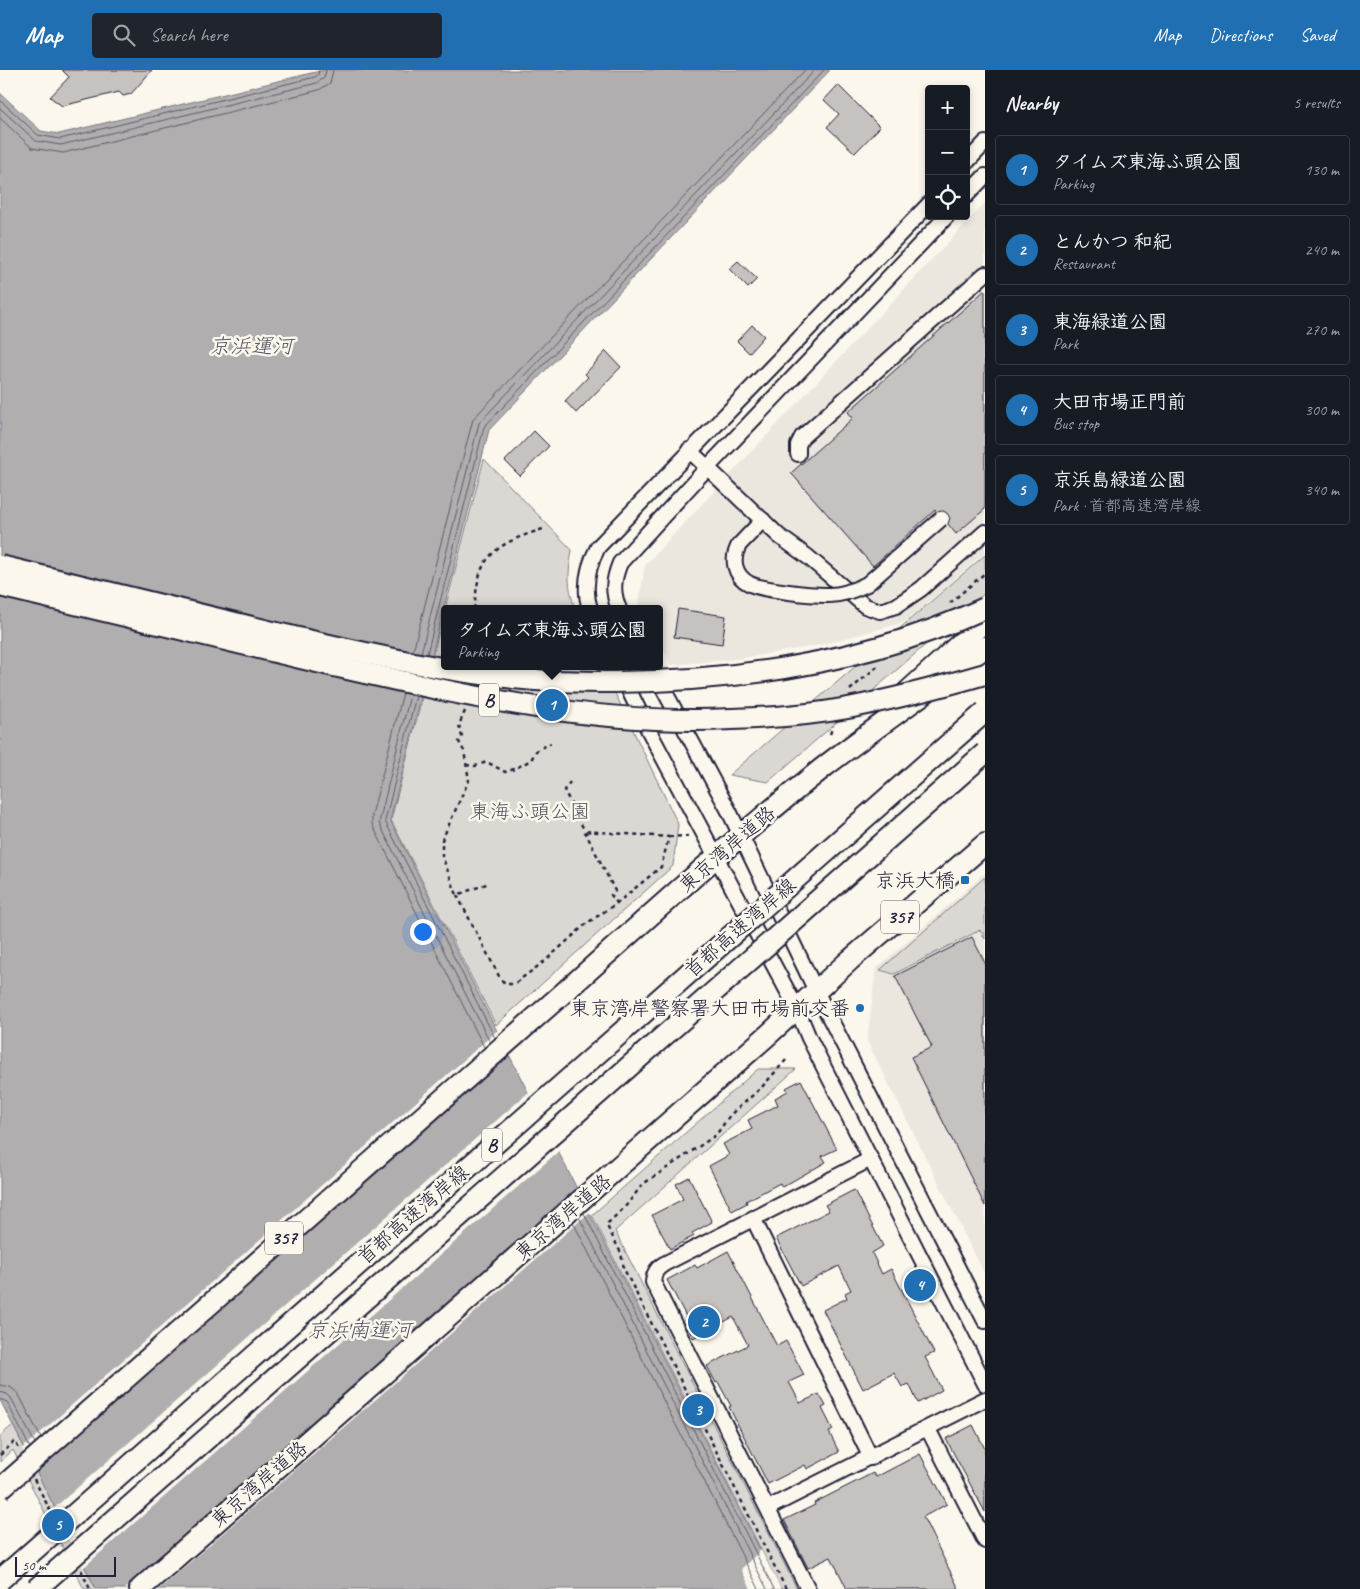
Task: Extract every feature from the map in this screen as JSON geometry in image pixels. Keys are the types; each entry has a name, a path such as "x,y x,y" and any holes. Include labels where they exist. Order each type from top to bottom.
{"highway":[{"name":"B","path":"0,566 258,628 441,668"},
{"name":"B","path":"0,586 433,689 520,706 626,718 731,720 846,708 918,693 985,674"},
{"name":"B","path":"456,670 525,680 564,681 640,682 745,674 837,657 883,645 930,630 985,608"},
{"name":"東京湾岸道路","path":"825,767 985,622"},
{"name":"東京湾岸道路","path":"0,1489 742,835 825,767 985,647"},
{"name":"首都高速湾岸線","path":"0,1580 985,712"},
{"name":"首都高速湾岸線","path":"36,1589 985,753"},
{"name":"東京湾岸道路","path":"140,1589 656,1135 816,991 985,844"}],"street":[{"path":"970,159 985,143"},
{"path":"970,192 985,176"},
{"path":"590,605 588,569 598,547 689,450 925,208"},
{"path":"618,605 614,586 615,575 620,563 707,468 943,220"},
{"path":"798,454 798,445 807,432 985,274"},
{"path":"689,450 780,536 808,557 865,606 880,611 896,606 921,589 985,532"},
{"path":"763,520 739,545 734,553 734,562 738,573 749,583 766,589 827,596 854,590 867,584 941,519"},
{"path":"619,670 649,731 797,1009 809,1038 819,1054 985,1384"},
{"path":"653,670 742,835 816,991 985,1321"},
{"path":"808,1589 653,1282 654,1274 664,1264 871,1160"},
{"path":"753,1218 871,1458"},
{"path":"768,1508 871,1458 985,1399"},
{"path":"928,1428 985,1542"}],"path":[{"path":"475,605 478,584 486,562 501,547 525,535 546,528"},
{"path":"466,710 459,725 462,737 458,742 464,751 469,780 442,840 442,856 456,894 501,980 507,984 514,984 545,961 586,924 617,903 661,868 669,837"},
{"path":"466,765 474,766 487,762 505,772 531,760 536,751 551,743"},
{"path":"570,782 564,790 615,891 611,895 617,903"},
{"path":"584,831 669,837 688,836"},
{"path":"456,894 489,883"},
{"path":"786,1060 761,1088 730,1115 716,1136 643,1184 607,1226 621,1253 624,1269 786,1589"},
{"path":"0,1454 15,1441 19,1450"},
{"path":"33,1476 55,1519"},
{"path":"77,1563 90,1589"}],"shaded area":[{"path":"985,203 985,553 905,622 821,645 737,659 671,665 663,648 663,605 640,605 639,602 645,565"},
{"path":"985,873 985,1275 867,1041 876,969"}],"green space":[{"path":"484,459 572,550 569,579 574,605 446,605"},
{"path":"985,555 985,593 768,782 729,775"},
{"name":"東海ふ頭公園","path":"441,624 441,670 604,670 678,824 673,866 496,1025 391,820"},
{"path":"985,877 985,939 980,930 894,974 880,970"},
{"path":"758,1069 796,1069 615,1231 797,1589 781,1589 592,1215"},
{"path":"13,1425 96,1589 84,1589 13,1450 0,1462 0,1436"}],"water":[{"name":"京浜運河","path":"324,70 830,70 489,430 445,605 441,605 441,619 390,820 780,1589 96,1589 0,1400 0,93 41,131 59,134"}],"pier":[{"path":"499,1029 510,1050 32,1469 22,1449"},
{"path":"530,1091 560,1150 83,1568 53,1509"},
{"path":"580,1189 591,1211 159,1589 125,1589"},
{"path":"761,1550 781,1589 751,1589 741,1569"}],"building":[{"path":"62,70 152,70 131,94 123,96 119,92 62,106 50,97 69,77"},
{"path":"838,85 880,127 855,153 827,127 839,114 824,100"},
{"path":"738,261 757,279 748,288 729,269"},
{"path":"985,290 985,509 956,534 948,524 950,518 947,513 943,511 936,512 935,510 873,566 791,473 853,418 848,412"},
{"path":"752,325 764,336 749,353 737,341"},
{"path":"606,351 621,367 576,413 565,401 588,377 585,374"},
{"path":"534,431 549,446 520,476 505,461"},
{"path":"678,609 726,616 722,644 674,637"},
{"path":"972,937 985,963 985,1206 911,1057 932,1047 895,976"},
{"path":"801,1080 837,1149 822,1156 826,1162 782,1187 780,1183 746,1201 747,1203 732,1211 709,1166 729,1155 723,1144 752,1129 748,1120 778,1105 775,1098 788,1091 786,1088"},
{"path":"689,1177 712,1222 692,1233 694,1236 670,1249 652,1215 683,1199 676,1184"},
{"path":"854,1190 883,1246 872,1253 882,1274 891,1269 934,1353 925,1357 942,1390 918,1403 909,1384 902,1387 894,1373 863,1389 823,1310 847,1298 845,1293 851,1290 839,1266 801,1286 776,1238 829,1211 825,1205"},
{"path":"728,1251 777,1346 786,1341 804,1375 789,1382 800,1403 819,1394 826,1406 822,1408 833,1430 829,1432 839,1452 807,1469 805,1465 768,1484 729,1407 731,1406 707,1366 748,1345 733,1317 693,1338 685,1322 688,1320 667,1280 695,1265 697,1268"},
{"path":"973,1425 985,1449 985,1512 946,1439"},
{"path":"920,1454 947,1504 923,1517 959,1589 847,1589 831,1557 808,1568 784,1520 873,1473 876,1477"}],"place":[{"name":"タイムズ東海ふ頭公園","path":"552,705"},
{"name":"京浜大橋","path":"965,880"},
{"name":"東京湾岸警察署大田市場前交番","path":"860,1008"},
{"name":"大田市場正門前","path":"920,1285"},
{"name":"とんかつ 和紀","path":"704,1322"},
{"name":"東海緑道公園","path":"698,1410"},
{"name":"京浜島緑道公園","path":"58,1525"}],"water label":[{"name":"京浜南運河","path":"359,1330"}]}
